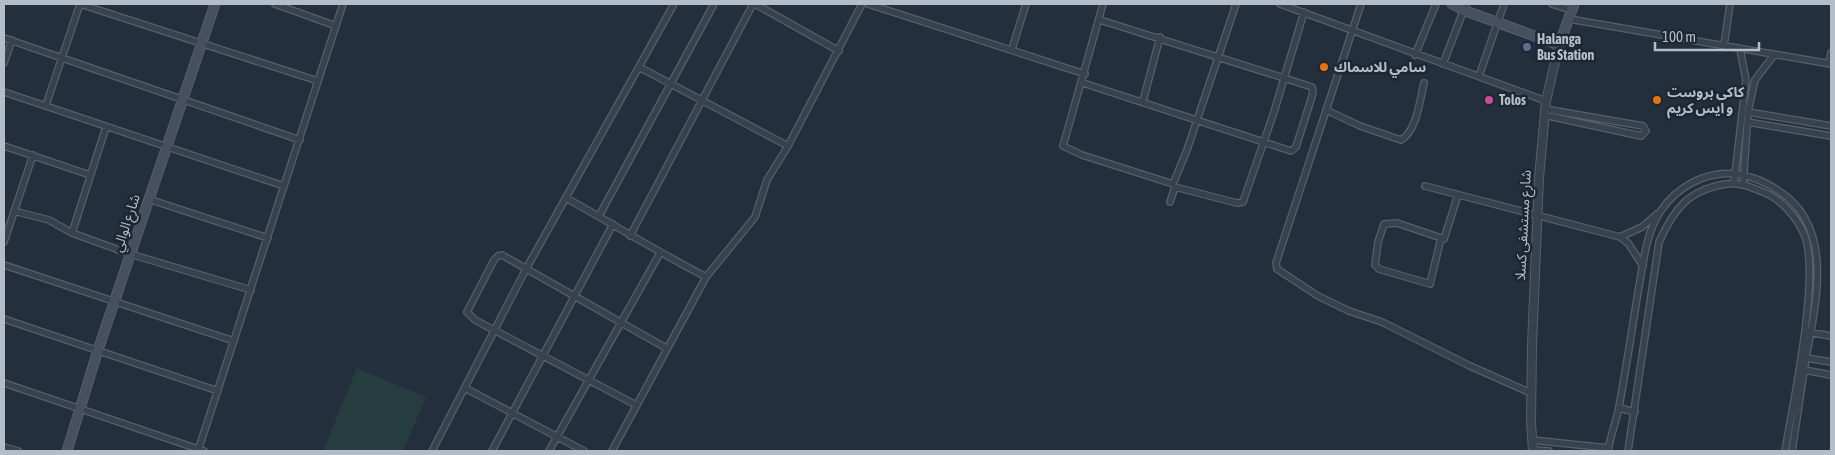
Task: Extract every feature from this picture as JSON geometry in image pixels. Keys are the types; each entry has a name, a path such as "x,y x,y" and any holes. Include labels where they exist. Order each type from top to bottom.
{"main road":[{"name":"شارع الوالي","path":"67,451 98,350 215,4"},
{"path":"1452,4 1464,7 1559,46"},
{"name":"شارع مستشفى كسلا","path":"1559,46 1571,11"}],"street":[{"path":"46,105 80,4 318,81"},
{"path":"274,4 336,26"},
{"path":"4,383 81,408 200,451 343,4"},
{"path":"432,451 526,270 674,4"},
{"path":"599,216 714,4"},
{"path":"630,236 754,4 839,51"},
{"path":"612,451 706,277 756,216 767,180 788,146 862,4"},
{"path":"868,4 1085,74"},
{"path":"1012,49 1026,4"},
{"path":"1103,4 1083,83 1064,146 1082,155 1237,203 1243,202 1264,142 1304,12"},
{"path":"1170,202 1217,56 1236,4"},
{"path":"1280,4 1415,55 1479,76 1545,108 1641,136 1645,135 1646,131 1643,126 1545,108"},
{"path":"1361,4 1276,263 1277,270 1318,296 1349,311 1382,322 1470,366 1531,393"},
{"path":"1415,55 1436,4"},
{"path":"1479,76 1504,4"},
{"path":"1552,4 1571,11 1740,49 1830,63 1831,53"},
{"path":"1724,46 1730,4"},
{"path":"1443,64 1464,7"},
{"path":"1083,83 1143,101 1291,151 1295,149 1314,93 1312,87 1160,37 1100,20"},
{"path":"1143,101 1160,37"},
{"path":"4,38 183,98 300,140"},
{"path":"4,64 12,40"},
{"name":"شارع مستشفى كسلا","path":"1533,450 1531,393 1537,215 1545,108 1559,46"},
{"path":"1734,183 1746,80 1740,49"},
{"path":"1743,184 1748,112 1754,80 1774,54"},
{"path":"640,66 788,146"},
{"path":"1326,110 1360,126 1401,140 1407,136 1413,124 1424,82"},
{"path":"4,92 46,105 106,128 284,186"},
{"path":"1748,112 1831,126"},
{"path":"1747,122 1831,136"},
{"path":"72,233 106,128"},
{"path":"4,146 90,175"},
{"path":"4,242 33,155"},
{"path":"1620,237 1642,227 1659,213 1684,187 1700,179 1719,174 1744,175 1773,187 1787,195 1800,210 1812,232 1818,251 1819,272 1816,304 1804,370 1786,451"},
{"path":"1628,451 1659,242 1671,216 1688,198 1704,189 1734,183 1743,184 1767,193 1782,202 1804,234 1810,272 1792,451"},
{"path":"1425,186 1620,237 1631,247 1643,266"},
{"path":"1444,239 1397,223 1384,224 1378,242 1375,264 1379,268 1430,284 1441,238 1444,239 1458,194"},
{"path":"566,198 660,253 706,277"},
{"path":"148,199 268,238"},
{"path":"14,211 49,220 72,233 130,254 251,290"},
{"path":"1532,440 1608,450 1619,408 1648,241 1659,213"},
{"path":"492,451 613,224"},
{"path":"549,451 660,253"},
{"path":"636,405 470,316 467,312 470,303 498,256 502,255 666,348"},
{"path":"4,265 116,300 234,341"},
{"path":"1807,303 1816,304"},
{"path":"4,318 218,391"},
{"path":"1803,331 1831,336"},
{"path":"1806,358 1831,362"},
{"path":"1804,370 1831,375"},
{"path":"465,388 584,451"},
{"path":"1619,408 1635,412"},
{"path":"4,447 18,451"},
{"path":"1533,450 1549,451"}],"green space":[{"path":"357,368 426,397 403,451 323,451"}],"place":[{"name":"Halanga Bus Station","path":"1527,47"},
{"name":"سامي للاسماك","path":"1324,67"},
{"name":"Tolos","path":"1489,100"},
{"name":"كاكي بروست و ايس كريم","path":"1657,100"}]}
